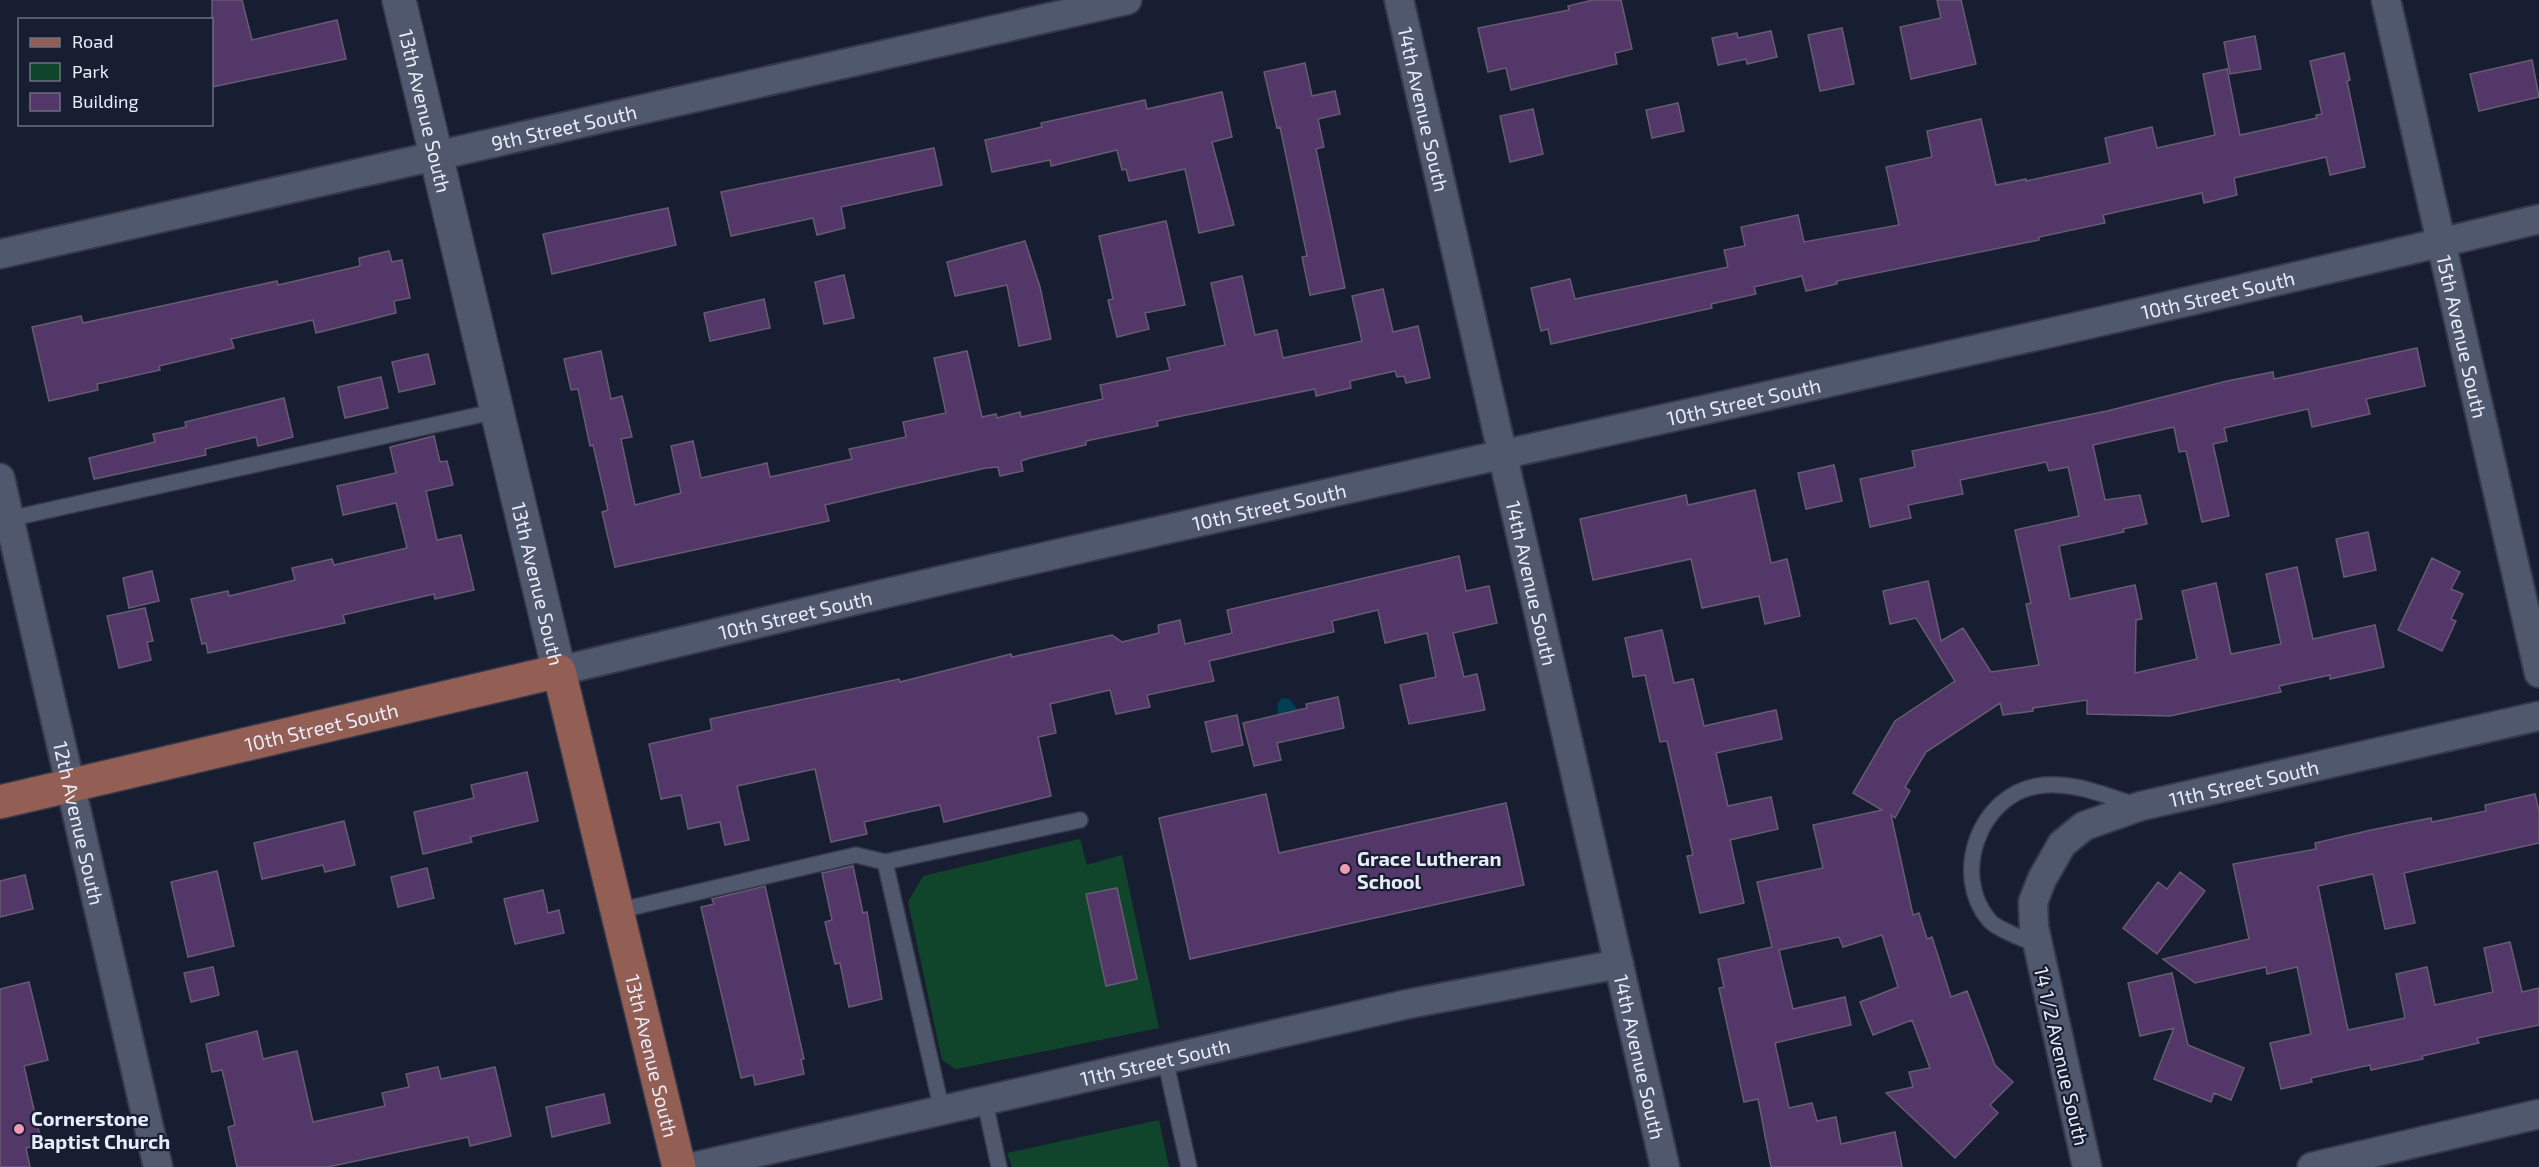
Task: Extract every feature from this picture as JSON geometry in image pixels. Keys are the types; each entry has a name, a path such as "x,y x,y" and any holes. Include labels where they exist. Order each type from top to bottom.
{"main road":[{"name":"10th Street South","path":"0,801 559,671"},
{"name":"13th Avenue South","path":"559,671 679,1167"}],"street":[{"name":"13th Avenue South","path":"399,0 559,671"},
{"name":"9th Street South","path":"0,254 1127,0"},
{"name":"14th Avenue South","path":"1399,0 1665,1167"},
{"name":"15th Avenue South","path":"2386,0 2539,673"},
{"name":"10th Street South","path":"559,671 859,598 2266,285 2539,219"},
{"name":"12th Avenue South","path":"0,478 5,520 71,785 158,1167"},
{"name":"11th Street South","path":"2037,945 2033,902 2042,879 2062,844 2084,826 2140,807 2539,716"},
{"name":"14 1/2 Avenue South","path":"2037,945 2087,1167"},
{"name":"11th Street South","path":"693,1167 1408,1005 1619,964"},
{"path":"2312,1167 2539,1114"}],"lane":[{"path":"5,520 496,411"},
{"path":"2037,945 1990,922 1977,903 1971,884 1973,856 1981,830 1996,806 2013,793 2037,786 2066,784 2140,807"},
{"path":"617,911 856,855 885,862 1080,820"},
{"path":"885,862 942,1111"},
{"path":"1165,1059 1189,1167"},
{"path":"985,1102 999,1167"}],"green space":[{"path":"1080,839 1087,865 1122,855 1159,1028 956,1069 942,1060 908,902 923,876"},
{"path":"1159,1120 1169,1167 1012,1167 1007,1153"}],"water":[{"path":"1282,698 1289,699 1301,714 1302,734 1297,739 1288,739 1277,723 1278,703"}],"building":[{"path":"212,0 242,0 252,40 337,20 346,59 213,87"},
{"path":"1593,0 1621,0 1632,49 1615,53 1617,64 1511,90 1506,68 1488,72 1478,28 1569,10 1568,6"},
{"path":"1937,0 1961,0 1976,64 1911,79 1900,27 1941,18"},
{"path":"1842,28 1854,84 1820,91 1808,35"},
{"path":"1771,31 1777,57 1747,64 1746,59 1718,65 1712,38 1737,33 1738,38"},
{"path":"2255,36 2261,69 2230,74 2224,42"},
{"path":"2344,53 2350,80 2347,81 2365,167 2330,175 2326,157 2234,178 2237,195 2204,203 2202,193 2103,215 2105,223 2039,237 2039,240 1837,281 1837,284 1806,291 1802,276 1754,287 1756,294 1711,304 1712,308 1551,344 1548,329 1541,331 1531,288 1570,279 1575,299 1728,267 1724,250 1745,246 1741,227 1798,215 1804,242 1899,225 1886,167 1932,157 1927,131 1981,119 1996,185 2026,179 2026,181 2110,163 2105,138 2152,127 2157,148 2215,135 2203,74 2227,69 2240,135 2317,118 2316,115 2322,114 2310,61"},
{"path":"2532,60 2539,97 2479,111 2470,74"},
{"path":"1305,63 1312,96 1335,91 1340,114 1318,119 1324,147 1316,149 1345,288 1310,295 1302,257 1307,256 1280,127 1277,128 1264,72"},
{"path":"1222,92 1232,137 1212,142 1234,225 1199,233 1185,169 1129,181 1126,169 1122,170 1117,150 1051,166 1050,160 992,172 985,140 1042,127 1041,123 1145,100 1147,109"},
{"path":"1678,103 1684,131 1652,138 1646,110"},
{"path":"1533,109 1543,154 1510,162 1500,116"},
{"path":"934,148 942,185 841,207 845,228 817,235 813,218 731,236 721,192"},
{"path":"668,208 676,245 552,274 543,234"},
{"path":"1166,221 1185,305 1145,313 1149,329 1117,337 1108,300 1113,299 1099,236"},
{"path":"1025,241 1040,287 1051,339 1019,346 1007,285 955,296 947,262"},
{"path":"389,251 392,262 402,260 410,298 394,301 396,313 316,333 313,320 231,339 234,348 159,366 160,370 97,384 98,390 49,401 32,327 81,316 83,323 277,281 278,285 360,266 359,258"},
{"path":"844,275 854,318 824,324 815,282"},
{"path":"1242,276 1255,335 1277,330 1283,358 1362,341 1352,296 1383,289 1393,332 1418,326 1430,378 1406,383 1404,376 1397,377 1395,371 1350,381 1351,388 1316,396 1315,389 1157,421 1158,426 1086,441 1086,445 1021,461 1023,471 1000,476 998,467 986,468 896,488 825,505 829,521 615,567 602,512 608,510 593,445 590,446 578,389 571,390 564,359 601,351 611,399 622,396 632,437 621,439 635,505 681,493 671,446 693,441 701,478 767,463 770,477 852,459 849,449 906,437 903,422 946,413 934,358 967,351 982,417 996,414 997,418 1020,412 1021,417 1103,399 1100,385 1170,370 1167,358 1225,345 1211,283"},
{"path":"764,299 770,328 710,341 704,313"},
{"path":"2417,348 2425,386 2366,399 2370,414 2312,427 2308,409 2224,428 2227,441 2213,444 2229,516 2202,522 2186,451 2179,452 2174,427 2093,445 2105,500 2140,495 2147,524 2123,529 2124,532 2059,546 2070,599 2135,585 2142,619 2136,620 2135,673 2197,659 2182,591 2216,583 2231,654 2281,644 2266,574 2297,567 2313,639 2375,625 2384,667 2330,679 2330,675 2279,686 2281,692 2170,716 2087,714 2087,700 2003,715 2000,703 1926,752 1905,787 1910,791 1895,818 1891,815 1913,915 1919,913 1927,939 1932,937 1951,997 1967,991 1995,1065 2013,1082 1990,1105 1998,1113 1955,1158 1886,1093 1913,1087 1909,1072 1930,1068 1912,1020 1873,1035 1860,1002 1898,987 1882,935 1843,947 1839,937 1779,950 1793,1009 1845,997 1851,1025 1775,1043 1789,1108 1812,1103 1817,1121 1836,1117 1841,1144 1895,1132 1902,1167 1771,1167 1758,1099 1744,1102 1719,988 1724,987 1718,959 1772,947 1757,882 1823,868 1813,825 1882,810 1853,793 1895,721 1955,681 1916,618 1890,624 1883,591 1928,581 1941,641 1963,628 1991,672 2039,665 2026,604 2031,603 2015,530 2079,516 2068,467 2049,471 2046,462 1960,480 1963,494 1908,505 1911,518 1870,527 1860,479 1915,467 1912,451 2107,411 2227,381 2273,372 2274,379"},
{"path":"428,354 435,384 399,392 392,362"},
{"path":"381,377 388,408 345,418 338,387"},
{"path":"284,398 293,437 258,446 256,437 205,449 206,455 94,479 89,458 155,442 153,434 186,427 185,422"},
{"path":"434,436 440,462 447,461 453,485 426,491 437,540 461,535 474,590 435,599 434,594 343,615 345,623 208,653 206,643 202,644 191,599 228,591 229,596 295,580 292,568 332,559 334,565 407,548 396,503 343,515 337,486 396,473 390,447"},
{"path":"1834,465 1842,501 1806,509 1798,473"},
{"path":"1755,490 1771,563 1787,559 1800,616 1765,624 1759,596 1702,608 1691,559 1593,580 1580,519 1686,495 1688,505"},
{"path":"2368,532 2376,570 2344,577 2336,539"},
{"path":"1459,556 1466,591 1489,586 1497,623 1453,633 1464,677 1477,674 1485,710 1409,724 1400,685 1436,677 1427,633 1385,643 1378,610 1332,621 1334,632 1209,661 1214,681 1147,695 1150,707 1116,714 1110,690 1050,704 1056,733 1038,737 1051,796 944,822 940,805 864,822 867,834 831,842 815,769 737,786 749,840 725,845 720,822 688,829 681,795 661,799 649,744 712,730 710,719 899,679 900,682 1011,654 1012,657 1112,635 1122,642 1159,633 1158,625 1180,620 1185,644 1232,633 1227,610"},
{"path":"2432,558 2460,572 2451,589 2463,594 2451,619 2456,621 2442,651 2398,630"},
{"path":"152,571 159,601 129,608 123,578"},
{"path":"145,608 153,641 147,642 151,660 119,668 107,616"},
{"path":"1662,630 1674,683 1693,679 1704,726 1776,710 1782,739 1716,753 1728,806 1771,797 1778,829 1730,840 1744,903 1700,913 1687,856 1693,855 1667,741 1660,742 1645,675 1633,677 1625,638"},
{"path":"1338,697 1344,728 1277,743 1281,760 1254,766 1243,723 1307,708 1306,704"},
{"path":"1237,715 1243,745 1212,752 1205,722"},
{"path":"527,772 538,821 470,837 472,842 423,854 414,812 474,798 471,785"},
{"name":"Grace Lutheran School","path":"1266,794 1279,853 1506,803 1524,885 1190,959 1159,818"},
{"path":"2535,794 2539,811 2539,843 2404,873 2415,923 2385,929 2373,874 2318,886 2348,1030 2405,1018 2396,974 2427,967 2435,1005 2493,992 2484,948 2510,942 2522,992 2539,988 2539,1025 2477,1038 2479,1043 2422,1056 2423,1059 2371,1070 2370,1065 2311,1078 2312,1082 2281,1089 2270,1043 2311,1034 2297,967 2267,974 2266,967 2195,983 2163,959 2249,939 2233,864 2316,849 2315,843 2371,830 2431,818 2432,822 2486,811 2485,805"},
{"path":"344,821 355,865 325,872 323,865 262,879 254,843"},
{"path":"853,866 863,913 867,912 882,999 849,1007 840,963 835,964 825,922 832,920 822,873"},
{"path":"427,868 434,898 398,907 391,877"},
{"path":"217,871 234,946 188,957 171,882"},
{"path":"2180,872 2205,891 2157,954 2123,928 2158,882 2167,889"},
{"path":"25,875 33,909 0,917 0,881"},
{"path":"765,886 804,1059 801,1059 804,1074 755,1085 753,1075 741,1078 701,907 714,904 712,899"},
{"path":"1117,888 1137,979 1106,986 1086,894"},
{"path":"543,890 548,913 559,910 564,933 515,944 504,899"},
{"path":"213,967 219,995 191,1002 184,973"},
{"path":"2172,973 2188,1045 2244,1068 2231,1100 2214,1093 2211,1102 2154,1079 2174,1028 2140,1036 2128,983"},
{"path":"29,982 48,1060 24,1066 42,1145 26,1148 30,1167 0,1167 0,989"},
{"path":"257,1031 263,1059 297,1051 313,1122 385,1106 382,1093 409,1087 406,1074 438,1067 441,1079 495,1067 511,1136 470,1146 468,1137 328,1167 237,1167 228,1127 235,1125 222,1070 212,1072 206,1044"},
{"path":"604,1094 610,1123 552,1137 546,1107"}],"place":[{"name":"Grace Lutheran School","path":"1345,869"},
{"name":"Cornerstone Baptist Church","path":"19,1129"}]}
